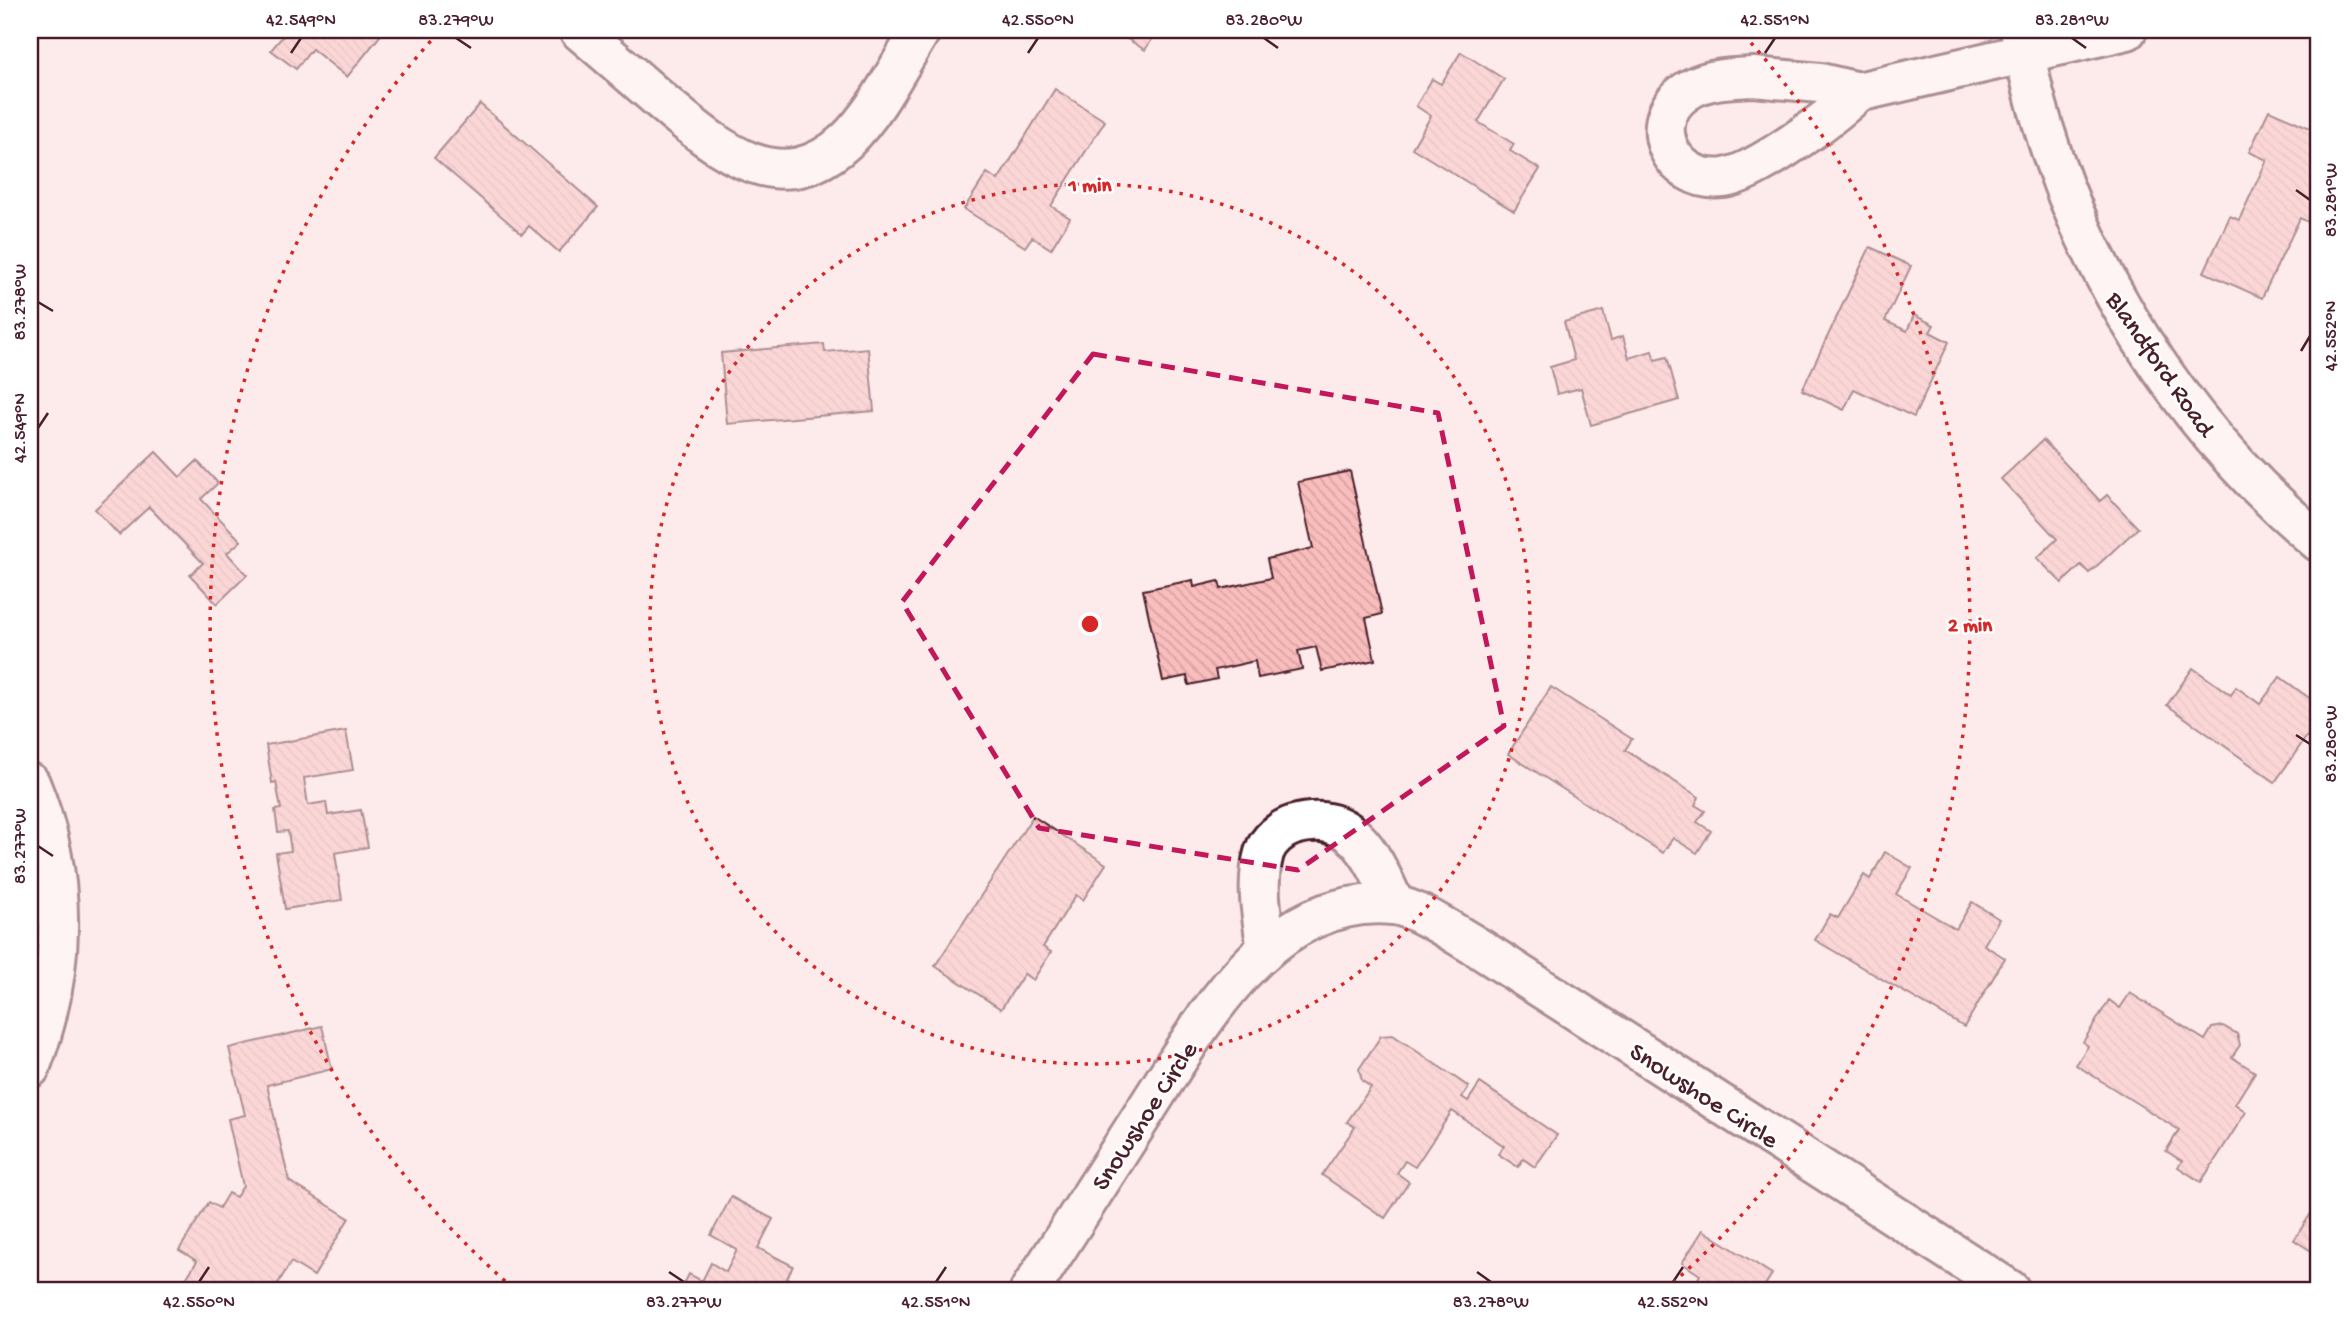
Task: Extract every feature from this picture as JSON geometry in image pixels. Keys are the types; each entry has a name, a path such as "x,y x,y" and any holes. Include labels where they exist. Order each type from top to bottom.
{"street":[{"path":"579,30 709,140 740,160 766,168 789,169 817,161 851,135 865,120 920,30"},
{"path":"1858,92 2022,42 2127,30"},
{"name":"Blandford Road","path":"2022,42 2050,148 2111,292 2152,358 2241,472 2319,542"},
{"path":"30,783 48,837 57,881 59,917 58,958 51,1001 30,1068"},
{"path":"1267,949 1259,877 1265,850 1286,827 1307,821 1327,822 1356,837 1373,857 1395,905"},
{"name":"Snowshoe Circle","path":"1030,1290 1188,1044 1227,991 1267,949 1299,925 1327,913 1395,905 1433,922 1479,948 2010,1290"}],"highlighted area":[{"path":"1093,354 1438,413 1504,726 1298,870 1039,828 902,602"}],"building":[{"path":"288,30 372,30 380,36 347,77 312,49 296,69 271,50"},
{"path":"1113,30 1158,30 1145,50"},
{"path":"1461,52 1504,79 1478,122 1514,144 1510,151 1540,169 1514,211 1412,148 1431,116 1416,106 1432,79 1441,84"},
{"path":"1055,89 1105,121 1051,206 1070,218 1051,249 1032,237 1025,247 964,209 987,173 998,180"},
{"path":"480,104 598,207 559,252 529,226 522,234 434,158"},
{"path":"2319,109 2319,202 2310,223 2300,218 2262,298 2204,272 2230,216 2239,220 2267,160 2249,152 2269,110 2310,128"},
{"path":"1870,247 1911,266 1885,321 1907,331 1914,315 1934,325 1930,332 1949,342 1914,417 1854,389 1844,410 1802,390"},
{"path":"1603,311 1611,340 1623,336 1629,358 1652,351 1655,360 1667,357 1679,400 1591,425 1581,388 1557,394 1550,367 1574,360 1564,322"},
{"path":"824,344 825,352 868,348 874,411 727,424 721,353"},
{"path":"2043,440 2100,501 2107,495 2138,528 2089,573 2081,565 2062,583 2037,558 2057,539 2001,479"},
{"path":"156,452 180,477 197,461 218,483 201,499 241,541 227,553 247,575 217,604 190,575 203,563 149,507 119,535 95,509"},
{"path":"1350,471 1382,614 1366,618 1375,660 1322,671 1316,647 1298,651 1302,669 1258,678 1255,661 1215,670 1217,679 1189,685 1187,676 1163,681 1143,590 1193,580 1194,587 1219,581 1221,589 1271,578 1267,559 1313,548 1298,482"},
{"path":"2193,668 2231,695 2236,687 2260,704 2280,677 2319,705 2319,719 2275,782 2167,705"},
{"path":"1551,687 1632,739 1625,750 1699,797 1695,805 1705,811 1697,822 1711,831 1697,853 1673,838 1663,853 1508,754"},
{"path":"346,731 353,770 304,778 308,805 326,802 328,815 361,810 368,847 335,853 342,900 285,909 276,853 291,851 288,831 278,832 275,810 281,809 276,782 272,783 266,745"},
{"path":"1033,816 1106,864 1083,900 1076,895 1043,947 1051,952 1033,980 1024,974 1001,1009 935,966"},
{"path":"1885,852 1912,868 1896,894 1956,929 1972,902 1999,919 1984,945 2005,958 1964,1027 1815,940 1830,914 1838,918 1864,875 1870,879"},
{"path":"2130,993 2205,1040 2212,1028 2223,1026 2237,1034 2240,1045 2232,1057 2255,1072 2235,1104 2246,1112 2201,1182 2178,1167 2182,1161 2166,1151 2179,1130 2076,1065 2088,1046 2083,1042 2109,1000 2120,1008"},
{"path":"322,1026 332,1069 267,1085 289,1181 349,1218 314,1276 291,1262 274,1290 179,1290 197,1261 179,1250 209,1202 219,1208 228,1193 236,1197 243,1186 228,1119 245,1115 229,1048"},
{"path":"1393,1035 1469,1087 1462,1097 1468,1101 1480,1083 1557,1135 1535,1167 1523,1159 1518,1167 1498,1154 1504,1146 1452,1111 1415,1167 1405,1161 1397,1173 1409,1182 1385,1218 1322,1175 1355,1127 1347,1122 1371,1087 1362,1081 1359,1069 1381,1036"},
{"path":"731,1197 773,1219 758,1248 793,1266 781,1290 681,1290 689,1274 702,1281 711,1263 726,1272 737,1250 711,1235"},
{"path":"2319,1201 2319,1256 2294,1240"},
{"path":"1703,1230 1772,1274 1762,1290 1691,1290 1700,1275 1682,1263"}]}
